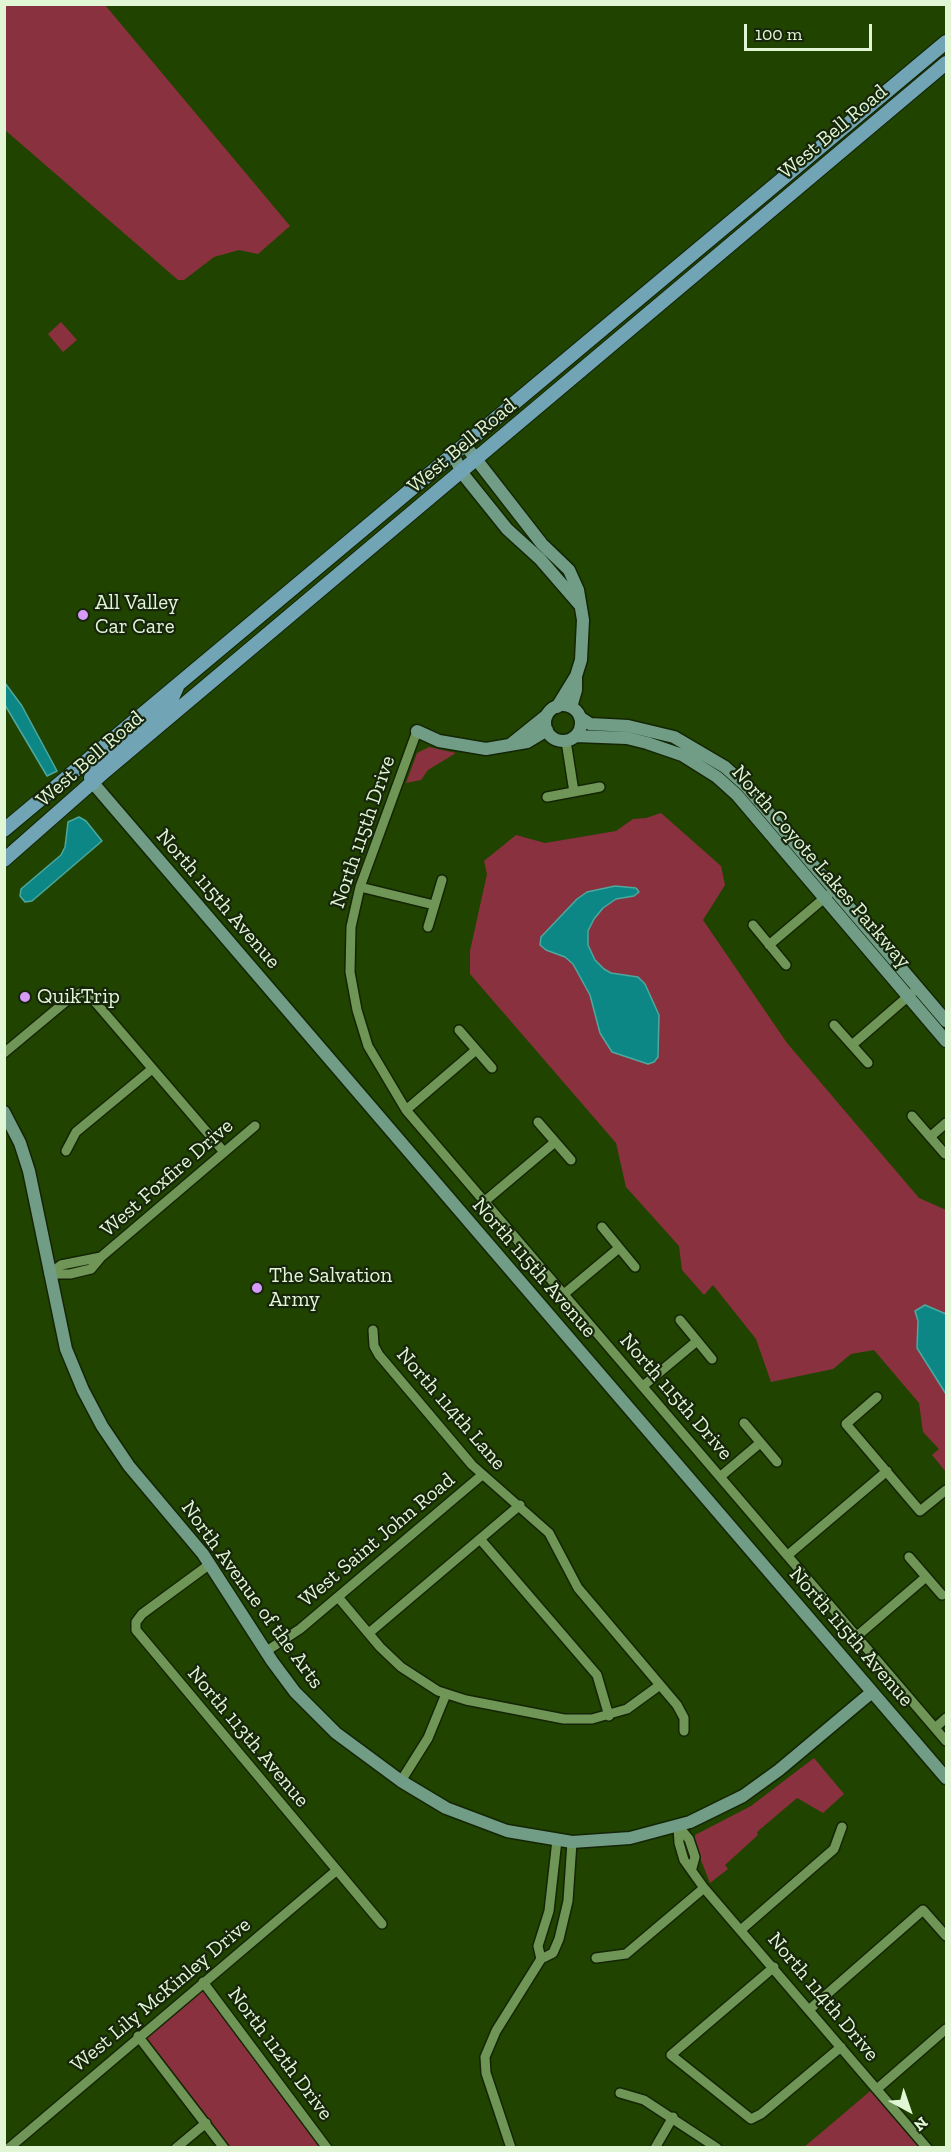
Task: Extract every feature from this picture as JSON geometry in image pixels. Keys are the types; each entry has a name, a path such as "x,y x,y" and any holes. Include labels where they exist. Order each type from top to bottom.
{"main road":[{"name":"West Bell Road","path":"4,830 946,42"},
{"name":"West Bell Road","path":"4,860 946,63"},
{"path":"300,609 300,595 345,558 362,532"},
{"path":"203,690 214,670 258,633 263,624 261,615"},
{"path":"93,783 91,778 95,767 169,705 178,685"}],"street":[{"path":"465,445 542,544 568,570 578,590 583,640 572,707"},
{"path":"453,454 462,473 507,529 540,560 580,604"},
{"path":"507,746 552,711 576,676"},
{"path":"552,711 572,707"},
{"path":"572,707 581,718 581,728 571,739 574,792"},
{"path":"417,730 439,741 463,746 486,748 507,746 527,742 547,730 552,711"},
{"name":"North Coyote Lakes Parkway","path":"581,718 590,724 628,726 674,737 710,756 746,786 835,890 914,992 946,1041"},
{"name":"North 115th Drive","path":"417,730 360,887 351,927 350,972 357,1010 368,1046 406,1110 946,1741"},
{"path":"547,730 555,739 571,739"},
{"name":"North Coyote Lakes Parkway","path":"571,739 627,738 669,750 703,767 737,795 825,898 914,992 946,1021"},
{"name":"North 115th Avenue","path":"93,783 946,1778"},
{"path":"548,797 600,787"},
{"path":"428,927 442,880"},
{"path":"360,887 434,905"},
{"path":"769,945 835,890"},
{"path":"753,925 786,964"},
{"path":"4,1053 70,998 82,992 91,997 224,1152"},
{"path":"852,1045 914,992"},
{"path":"834,1025 868,1063"},
{"path":"459,1030 492,1068"},
{"path":"406,1110 476,1050"},
{"path":"66,1151 76,1132 152,1069"},
{"name":"North Avenue of the Arts","path":"4,1112 20,1143 29,1171 66,1349 98,1420 129,1466 210,1564 266,1652 295,1692 325,1723 401,1781 446,1808 475,1821 523,1835 572,1842 630,1838 678,1826 723,1807 753,1790 872,1692"},
{"path":"912,1116 945,1154"},
{"path":"538,1122 571,1160"},
{"path":"930,1137 946,1123"},
{"name":"West Foxfire Drive","path":"49,1274 70,1274 91,1269 101,1257 255,1126"},
{"path":"485,1201 555,1142"},
{"path":"602,1227 635,1267"},
{"path":"564,1294 619,1248"},
{"path":"680,1320 712,1359"},
{"name":"North 114th Lane","path":"373,1330 374,1346 379,1355 482,1475 520,1505 549,1533 578,1588 681,1711 684,1731"},
{"path":"643,1386 697,1341"},
{"path":"877,1397 846,1424 920,1511 946,1490"},
{"path":"744,1424 777,1462"},
{"path":"721,1476 760,1443"},
{"path":"788,1555 887,1471"},
{"name":"West Saint John Road","path":"266,1652 300,1629 482,1475"},
{"path":"369,1633 520,1505"},
{"path":"480,1539 597,1675 609,1716"},
{"path":"909,1557 942,1595"},
{"name":"North 113th Avenue","path":"210,1564 158,1601 139,1618 135,1626 141,1639 382,1924"},
{"path":"856,1637 926,1577"},
{"path":"338,1597 401,1667 446,1694 476,1703 564,1719 583,1720 609,1716 634,1705 660,1685"},
{"path":"401,1781 428,1738 446,1694"},
{"path":"935,1728 946,1718"},
{"name":"North 114th Drive","path":"678,1826 679,1843 684,1860 693,1868 704,1887 927,2148"},
{"path":"741,1929 834,1849 842,1827"},
{"path":"541,1959 538,1946 549,1911 557,1840"},
{"path":"511,2148 486,2073 485,2057 496,2031 541,1959 552,1953 562,1929 568,1901 572,1842"},
{"name":"West Lily McKinley Drive","path":"9,2148 138,2036 337,1870"},
{"path":"596,1958 626,1954 704,1887"},
{"path":"810,2009 923,1910 946,1936"},
{"path":"774,1967 671,2055 751,2119 762,2114 841,2047"},
{"name":"North 112th Drive","path":"203,1982 327,2148"},
{"path":"877,2089 946,2029"},
{"path":"138,2036 224,2148"},
{"path":"620,2093 644,2100 717,2148"},
{"path":"656,2148 673,2117"},
{"path":"176,2148 206,2123"}],"shaded area":[{"path":"5,4 105,5 290,226 258,254 239,250 214,257 184,280 178,280 5,130"},
{"path":"61,322 77,340 63,352 48,334"},
{"path":"429,747 456,753 428,770 421,780 406,783 417,753"},
{"path":"661,813 721,866 725,885 703,920 787,1043 919,1198 946,1210 946,1472 932,1455 939,1449 923,1432 919,1403 874,1350 851,1354 833,1369 771,1382 756,1339 713,1285 704,1295 682,1270 679,1246 626,1187 616,1143 470,974 470,951 487,874 484,861 516,835 545,843 616,831 633,819"},
{"path":"814,1758 844,1794 823,1813 797,1798 757,1832 758,1835 725,1865 728,1869 710,1883 695,1845 695,1835 751,1806"},
{"path":"203,1982 327,2147 224,2147 138,2036"},
{"path":"875,2087 927,2148 803,2148"}],"water":[{"path":"5,683 22,706 57,771 47,776 5,705"},
{"path":"79,817 86,821 102,841 32,901 25,902 20,896 21,889 61,855 65,847 68,822"},
{"path":"615,886 636,888 639,892 634,896 616,899 603,908 588,931 588,945 595,960 604,969 611,973 638,977 645,984 659,1015 658,1057 654,1062 648,1064 612,1052 600,1033 590,995 573,964 565,957 546,950 540,945 541,937 577,899 587,892"},
{"path":"925,1305 946,1314 946,1394 917,1348 918,1321 915,1311"}],"place":[{"name":"All Valley Car Care","path":"83,615"},
{"name":"QuikTrip","path":"25,997"},
{"name":"The Salvation Army","path":"257,1288"}]}
